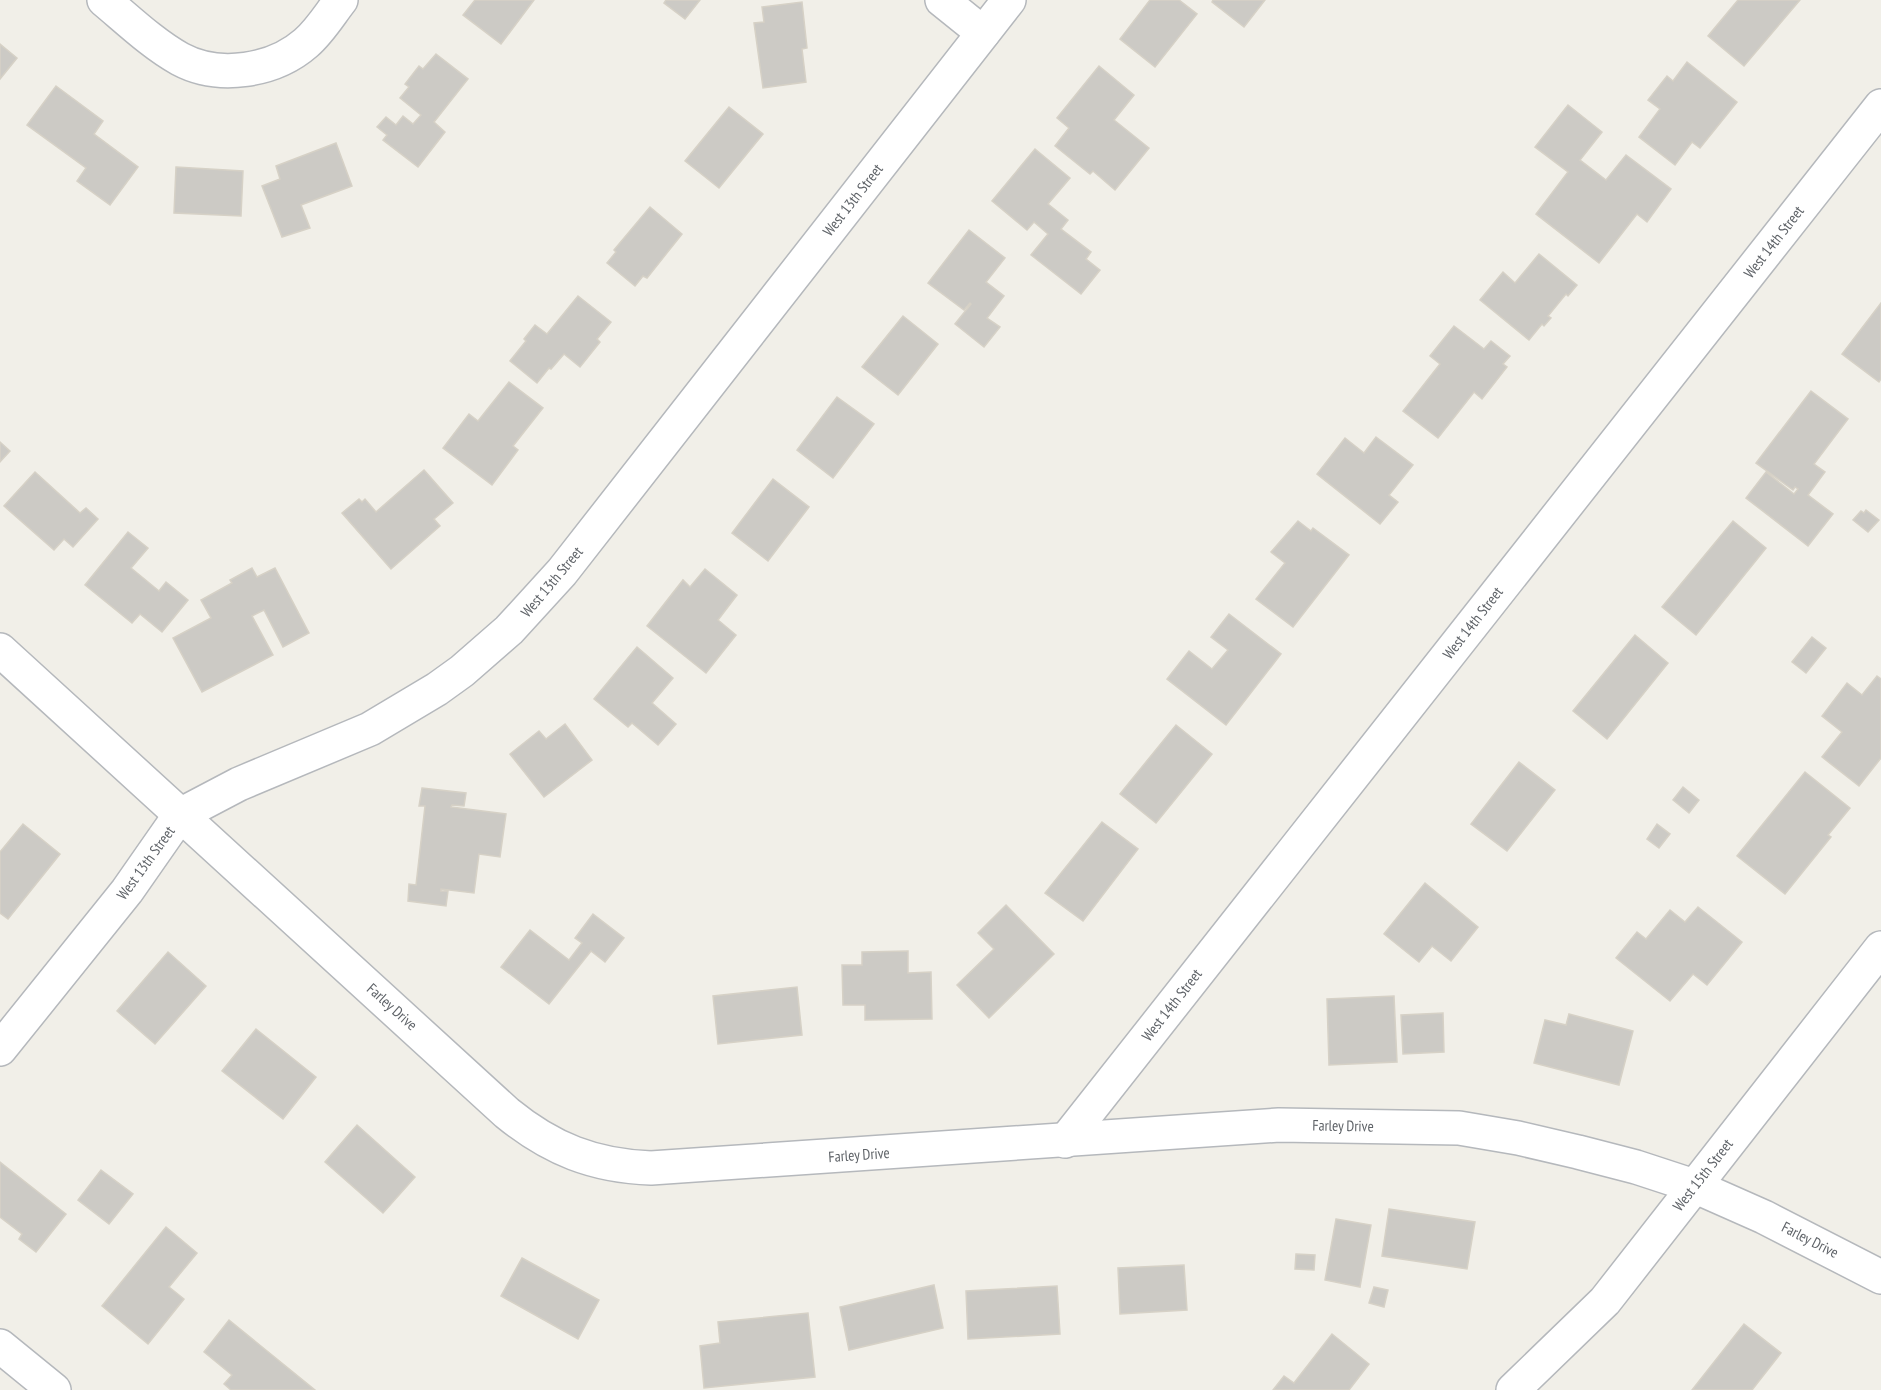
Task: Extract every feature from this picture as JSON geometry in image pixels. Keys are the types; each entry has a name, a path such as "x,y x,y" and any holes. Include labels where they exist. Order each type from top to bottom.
{"street":[{"path":"104,0 174,55 189,63 213,70 249,69 284,58 307,42 341,0"},
{"path":"942,0 983,33"},
{"name":"West 13th Street","path":"0,1049 127,891 180,815 238,784 370,729 437,689 462,671 509,630 562,572 1009,0"},
{"name":"West 14th Street","path":"1065,1141 1881,106"},
{"name":"Farley Drive","path":"0,650 507,1113 545,1140 590,1160 635,1168 667,1168 1279,1125 1459,1128 1518,1138 1578,1152 1636,1167 1694,1186 1764,1217 1881,1277"},
{"name":"West 15th Street","path":"1513,1390 1605,1301 1881,948"},
{"path":"0,1346 54,1390"}],"building":[{"path":"475,0 534,0 501,44 463,15"},
{"path":"666,0 700,0 685,19 664,3"},
{"path":"1150,0 1179,0 1197,14 1155,67 1120,39"},
{"path":"1213,0 1265,0 1244,27 1212,2"},
{"path":"1738,0 1800,0 1744,66 1708,36"},
{"path":"802,2 807,48 802,49 806,82 763,88 754,23 764,22 762,7"},
{"path":"0,44 17,58 0,79"},
{"path":"436,54 468,79 434,122 445,132 418,167 383,140 387,135 377,127 386,117 396,125 403,116 413,124 421,115 400,98 409,87 405,84 419,66 423,69"},
{"path":"1687,62 1737,102 1700,148 1692,142 1675,165 1639,137 1660,109 1648,100 1667,76 1673,81"},
{"path":"1099,66 1134,95 1114,120 1149,148 1115,190 1093,171 1090,174 1055,146 1069,128 1057,118"},
{"path":"56,86 103,121 94,134 138,167 110,205 77,181 86,168 27,125"},
{"path":"1568,105 1602,132 1580,160 1606,180 1626,155 1671,189 1647,222 1637,214 1599,263 1536,214 1568,172 1535,147"},
{"path":"729,107 763,134 719,188 685,161"},
{"path":"336,143 352,186 301,205 310,228 282,237 262,186 280,179 276,166"},
{"path":"1035,149 1070,178 1048,204 1068,220 1061,229 1091,252 1086,259 1100,270 1081,294 1031,255 1048,234 1034,222 1027,230 992,201"},
{"path":"176,167 243,171 241,216 174,213"},
{"path":"650,207 682,234 647,278 643,276 635,286 607,263 616,252 614,250"},
{"path":"969,230 1005,258 986,282 1004,296 987,318 1000,327 984,347 955,324 971,304 964,310 928,283"},
{"path":"1539,254 1577,285 1568,296 1566,294 1548,316 1551,318 1544,326 1542,324 1529,340 1480,300 1503,272 1515,283"},
{"path":"578,296 611,322 597,339 600,342 580,367 564,354 537,383 510,361 535,325 547,334"},
{"path":"1881,303 1881,379 1879,382 1842,354"},
{"path":"903,316 938,344 898,395 862,367"},
{"path":"1454,326 1484,349 1491,341 1510,356 1503,364 1507,367 1482,399 1474,392 1438,438 1403,411 1440,364 1430,356"},
{"path":"509,382 543,408 513,446 518,450 492,485 443,448 469,414 478,421"},
{"path":"1811,391 1848,419 1814,464 1825,472 1808,495 1833,514 1808,546 1746,498 1766,472 1794,494 1798,489 1795,487 1793,490 1756,463"},
{"path":"837,397 874,424 833,478 797,450"},
{"path":"1376,437 1413,465 1389,495 1398,502 1380,524 1317,474 1345,438 1364,453"},
{"path":"0,442 10,451 0,462"},
{"path":"424,470 453,503 434,519 440,526 391,569 342,513 359,499 362,502 365,499 376,512"},
{"path":"35,472 80,513 86,508 98,519 73,547 64,539 54,550 4,506"},
{"path":"773,479 809,507 768,561 732,533"},
{"path":"1866,510 1879,520 1868,532 1853,520 1861,511 1864,513"},
{"path":"1298,521 1311,531 1313,528 1349,555 1293,627 1256,599 1285,563 1271,552"},
{"path":"1733,521 1766,548 1696,635 1662,607"},
{"path":"128,532 148,548 131,568 159,591 166,582 188,600 162,632 140,614 132,623 85,585"},
{"path":"252,568 257,577 275,568 309,633 283,647 264,610 252,616 273,655 202,692 173,638 211,618 201,600 232,583 230,580"},
{"path":"705,569 737,595 718,620 736,635 706,673 647,626 683,580 690,587"},
{"path":"1229,614 1281,654 1226,725 1167,679 1189,651 1212,669 1228,650 1211,637"},
{"path":"1635,635 1668,663 1607,739 1573,711"},
{"path":"1812,637 1826,648 1806,673 1792,662"},
{"path":"637,647 673,678 652,703 676,724 658,745 632,723 628,727 594,699"},
{"path":"1877,676 1881,679 1881,758 1859,786 1822,757 1842,732 1822,716 1847,683 1862,695"},
{"path":"565,724 592,760 544,797 510,754 539,731 546,739"},
{"path":"1176,725 1212,754 1156,823 1120,794"},
{"path":"1519,762 1555,790 1507,851 1471,824"},
{"path":"1805,772 1850,808 1828,835 1831,837 1785,894 1737,856"},
{"path":"1683,787 1699,800 1689,813 1673,800"},
{"path":"422,788 466,793 464,806 452,805 451,807 506,814 500,857 479,854 474,893 441,889 441,891 448,891 446,906 408,901 409,884 416,885 425,806 419,806"},
{"path":"1102,822 1138,849 1083,921 1045,893"},
{"path":"23,824 60,854 8,919 0,913 0,852"},
{"path":"1657,824 1670,834 1659,848 1647,839"},
{"path":"1425,883 1478,927 1451,961 1432,946 1419,962 1384,934"},
{"path":"1006,905 1054,954 989,1018 957,985 994,949 978,933"},
{"path":"1698,907 1742,942 1707,985 1693,974 1670,1001 1616,958 1637,932 1646,939 1670,910 1685,922"},
{"path":"593,914 624,938 605,962 591,951 549,1004 501,967 530,930 569,960 582,943 575,938"},
{"path":"908,951 908,973 931,972 932,1019 865,1020 865,1005 843,1005 842,965 862,965 862,952"},
{"path":"168,952 206,986 155,1044 117,1011"},
{"path":"797,987 802,1035 718,1044 713,996"},
{"path":"1394,996 1397,1062 1329,1065 1327,999"},
{"path":"1443,1013 1444,1052 1403,1054 1401,1015"},
{"path":"1569,1014 1633,1031 1619,1085 1534,1063 1545,1020 1566,1025"},
{"path":"256,1029 316,1077 283,1119 222,1071"},
{"path":"357,1125 415,1177 383,1213 325,1162"},
{"path":"0,1162 66,1214 36,1252 19,1239 22,1234 0,1217"},
{"path":"101,1170 133,1194 109,1224 78,1200"},
{"path":"1389,1209 1475,1222 1467,1269 1382,1256"},
{"path":"1336,1219 1371,1225 1360,1287 1325,1280"},
{"path":"166,1227 197,1253 169,1287 184,1299 148,1344 102,1306"},
{"path":"1296,1254 1315,1255 1314,1270 1295,1269"},
{"path":"522,1258 599,1300 578,1339 501,1296"},
{"path":"1184,1265 1187,1310 1120,1314 1118,1268"},
{"path":"934,1285 943,1328 849,1350 840,1307"},
{"path":"1057,1286 1060,1334 968,1339 966,1291"},
{"path":"1374,1287 1388,1290 1384,1307 1369,1303"},
{"path":"808,1313 815,1377 704,1388 700,1346 720,1343 718,1322"},
{"path":"229,1320 315,1390 231,1390 224,1384 232,1375 204,1352"},
{"path":"1744,1324 1781,1353 1752,1390 1692,1390"},
{"path":"1332,1334 1369,1364 1349,1390 1273,1390 1284,1376 1294,1383"}]}
